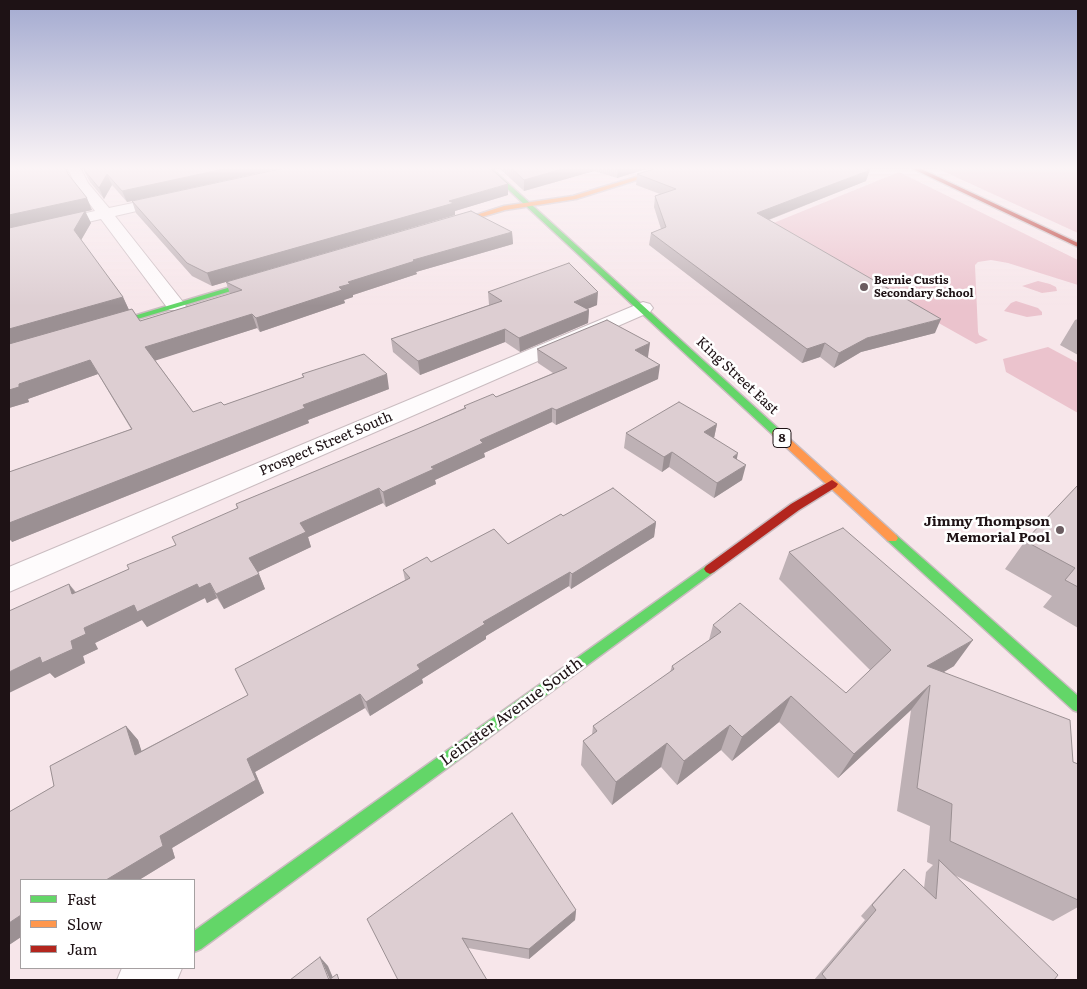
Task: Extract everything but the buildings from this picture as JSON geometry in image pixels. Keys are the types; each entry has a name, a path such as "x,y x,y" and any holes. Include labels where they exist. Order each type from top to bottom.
{"main road":[{"path":"429,231 484,213"},
{"name":"King Street East","path":"538,213 832,484 1078,706"},
{"path":"1009,213 1078,246"},
{"path":"92,330 279,275"},
{"name":"Leinster Avenue South","path":"195,941 795,508 832,484"}],"street":[{"path":"9,235 110,213"},
{"path":"106,214 176,306"},
{"name":"Prospect Street South","path":"9,580 643,308"},
{"path":"141,980 157,969"}],"shaded area":[{"path":"798,213 983,213 1078,260 1078,285 1008,263 991,260 978,262 975,265 978,332 979,335 988,340 976,344 766,226"},
{"path":"1035,213 1078,213 1078,233"},
{"path":"1038,281 1056,287 1057,291 1042,293 1022,286"},
{"path":"1016,301 1038,308 1042,315 1027,317 1004,311 1011,303"},
{"path":"1048,347 1078,363 1078,413 1006,372 1003,359"}],"traffic: fast":[{"path":"537,213 777,433"},
{"path":"101,327 264,280"},
{"path":"892,538 1078,705"},
{"path":"195,941 710,569"}],"traffic: slow":[{"path":"442,227 487,213"},
{"path":"777,433 892,538"}],"traffic: jam":[{"path":"1010,213 1078,245"},
{"path":"710,569 795,507 832,484"}],"place":[{"name":"Bernie Custis Secondary School","path":"864,287"},
{"name":"Jimmy Thompson Memorial Pool","path":"1060,530"}]}
